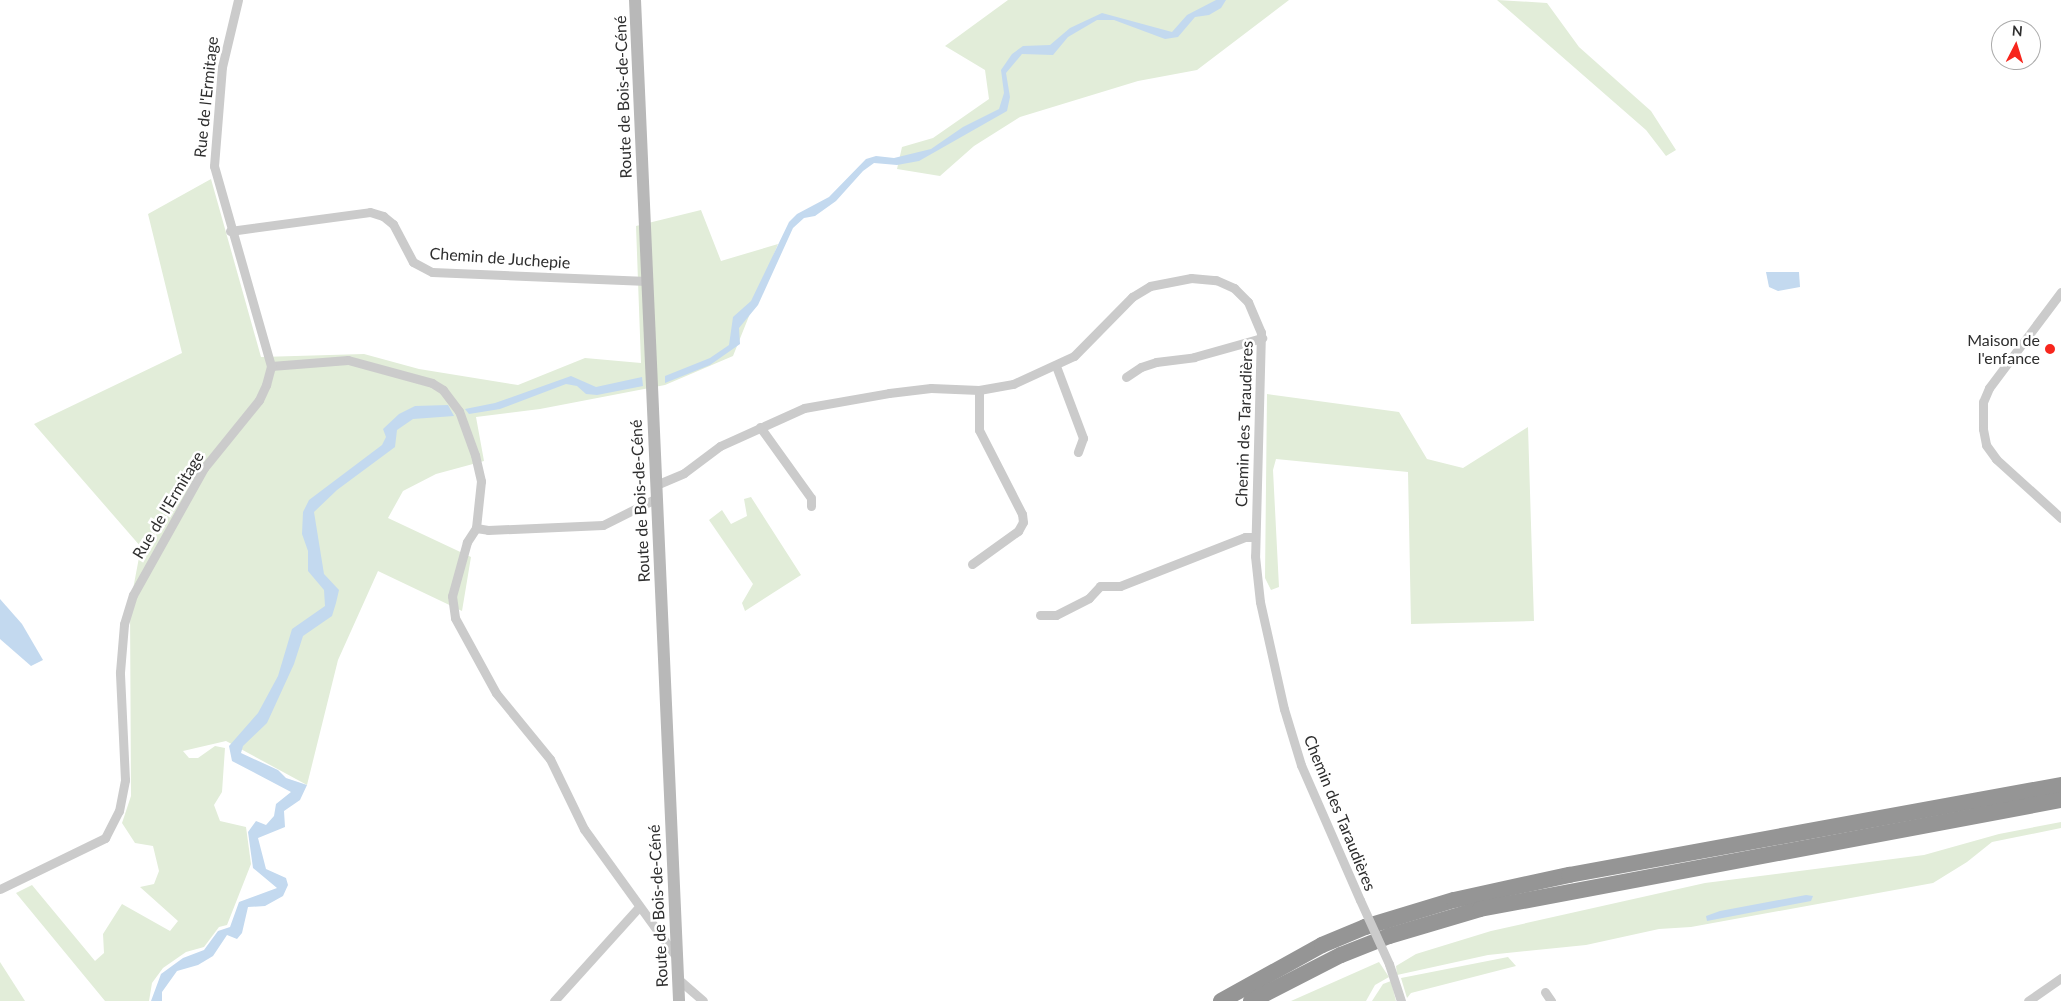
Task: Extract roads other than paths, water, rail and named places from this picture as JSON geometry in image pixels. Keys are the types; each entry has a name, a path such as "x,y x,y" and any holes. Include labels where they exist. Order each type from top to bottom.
{"highway":[{"path":"1221,1001 1322,946 1365,927 1454,900 1578,874 2060,789"},
{"path":"1251,1001 1296,976 1357,949 1480,909 2060,789"}],"street":[{"name":"Rue de l'Ermitage","path":"0,889 105,838 119,811 125,780 120,672 124,624 134,595 204,468 259,400 271,366 230,231 214,166 222,67 238,0"},
{"name":"Route de Bois-de-Céné","path":"635,0 679,1001"},
{"name":"Chemin de Juchepie","path":"230,231 370,212 383,216 393,224 413,262 432,272 647,281"},
{"name":"Chemin des Taraudières","path":"476,528 535,529 602,525 656,492 720,446 804,408 930,388 979,390 1013,384 1056,366 1082,350 1141,290 1178,280 1203,279 1234,288 1248,302 1262,338 1255,537 1256,578 1284,709 1307,782 1389,964 1401,1001"},
{"path":"2061,292 1989,388 1984,402 1983,428 1986,445 1996,460 2061,518"},
{"path":"1126,378 1140,367 1156,362 1194,357 1262,338"},
{"path":"271,366 348,360 432,383 443,390 459,411 475,455 481,481 476,528 467,542 457,572 452,596 455,618 496,693 550,759 584,828 638,908 677,958"},
{"path":"1056,366 1083,438 1078,452"},
{"path":"972,564 1018,531 1023,522 1022,514 979,430 979,390"},
{"path":"760,427 811,498 810,506"},
{"path":"1040,615 1056,615 1089,598 1100,586 1120,586 1245,537 1255,537"},
{"path":"554,1001 638,908"},
{"path":"2030,1000 2061,978"},
{"path":"678,979 703,1001"},
{"path":"1545,992 1551,1001"}],"water":[{"path":"1216,0 1226,0 1221,8 1209,15 1195,17 1178,37 1165,39 1114,20 1097,20 1068,37 1053,55 1022,54 1006,73 1010,97 1007,111 919,161 897,165 874,163 863,171 836,201 815,216 804,218 793,228 758,305 739,328 740,344 710,365 665,383 665,376 710,358 729,345 733,317 751,301 789,222 797,214 829,197 866,159 876,156 894,158 931,149 963,127 999,109 1004,93 1001,70 1012,54 1023,46 1050,45 1070,28 1102,13 1172,32 1187,15"},
{"path":"1766,272 1799,272 1800,287 1778,291 1769,287"},
{"path":"571,376 596,387 642,377 643,386 597,395 586,394 577,386 566,384 500,409 469,414 465,409 495,403"},
{"path":"448,405 454,416 413,419 397,430 395,447 337,490 314,512 324,574 339,590 336,603 332,616 303,636 294,664 267,723 243,746 241,753 278,770 286,778 307,785 300,800 284,811 285,827 258,838 266,869 286,878 288,885 283,896 265,906 248,907 242,933 237,939 227,935 213,956 198,965 177,971 162,992 162,1001 151,1001 161,974 183,958 204,950 218,931 230,927 239,902 277,888 253,868 248,832 256,821 266,825 274,816 276,804 291,792 232,761 229,746 258,713 278,676 292,629 325,606 324,590 308,571 308,551 302,534 303,512 309,500 382,445 386,437 383,429 399,414 415,406"},
{"path":"0,599 22,624 43,660 31,666 0,639"},
{"path":"1806,895 1813,896 1811,901 1707,921 1706,916 1720,911"}],"place":[{"name":"Maison de l'enfance","path":"2050,349"}]}
